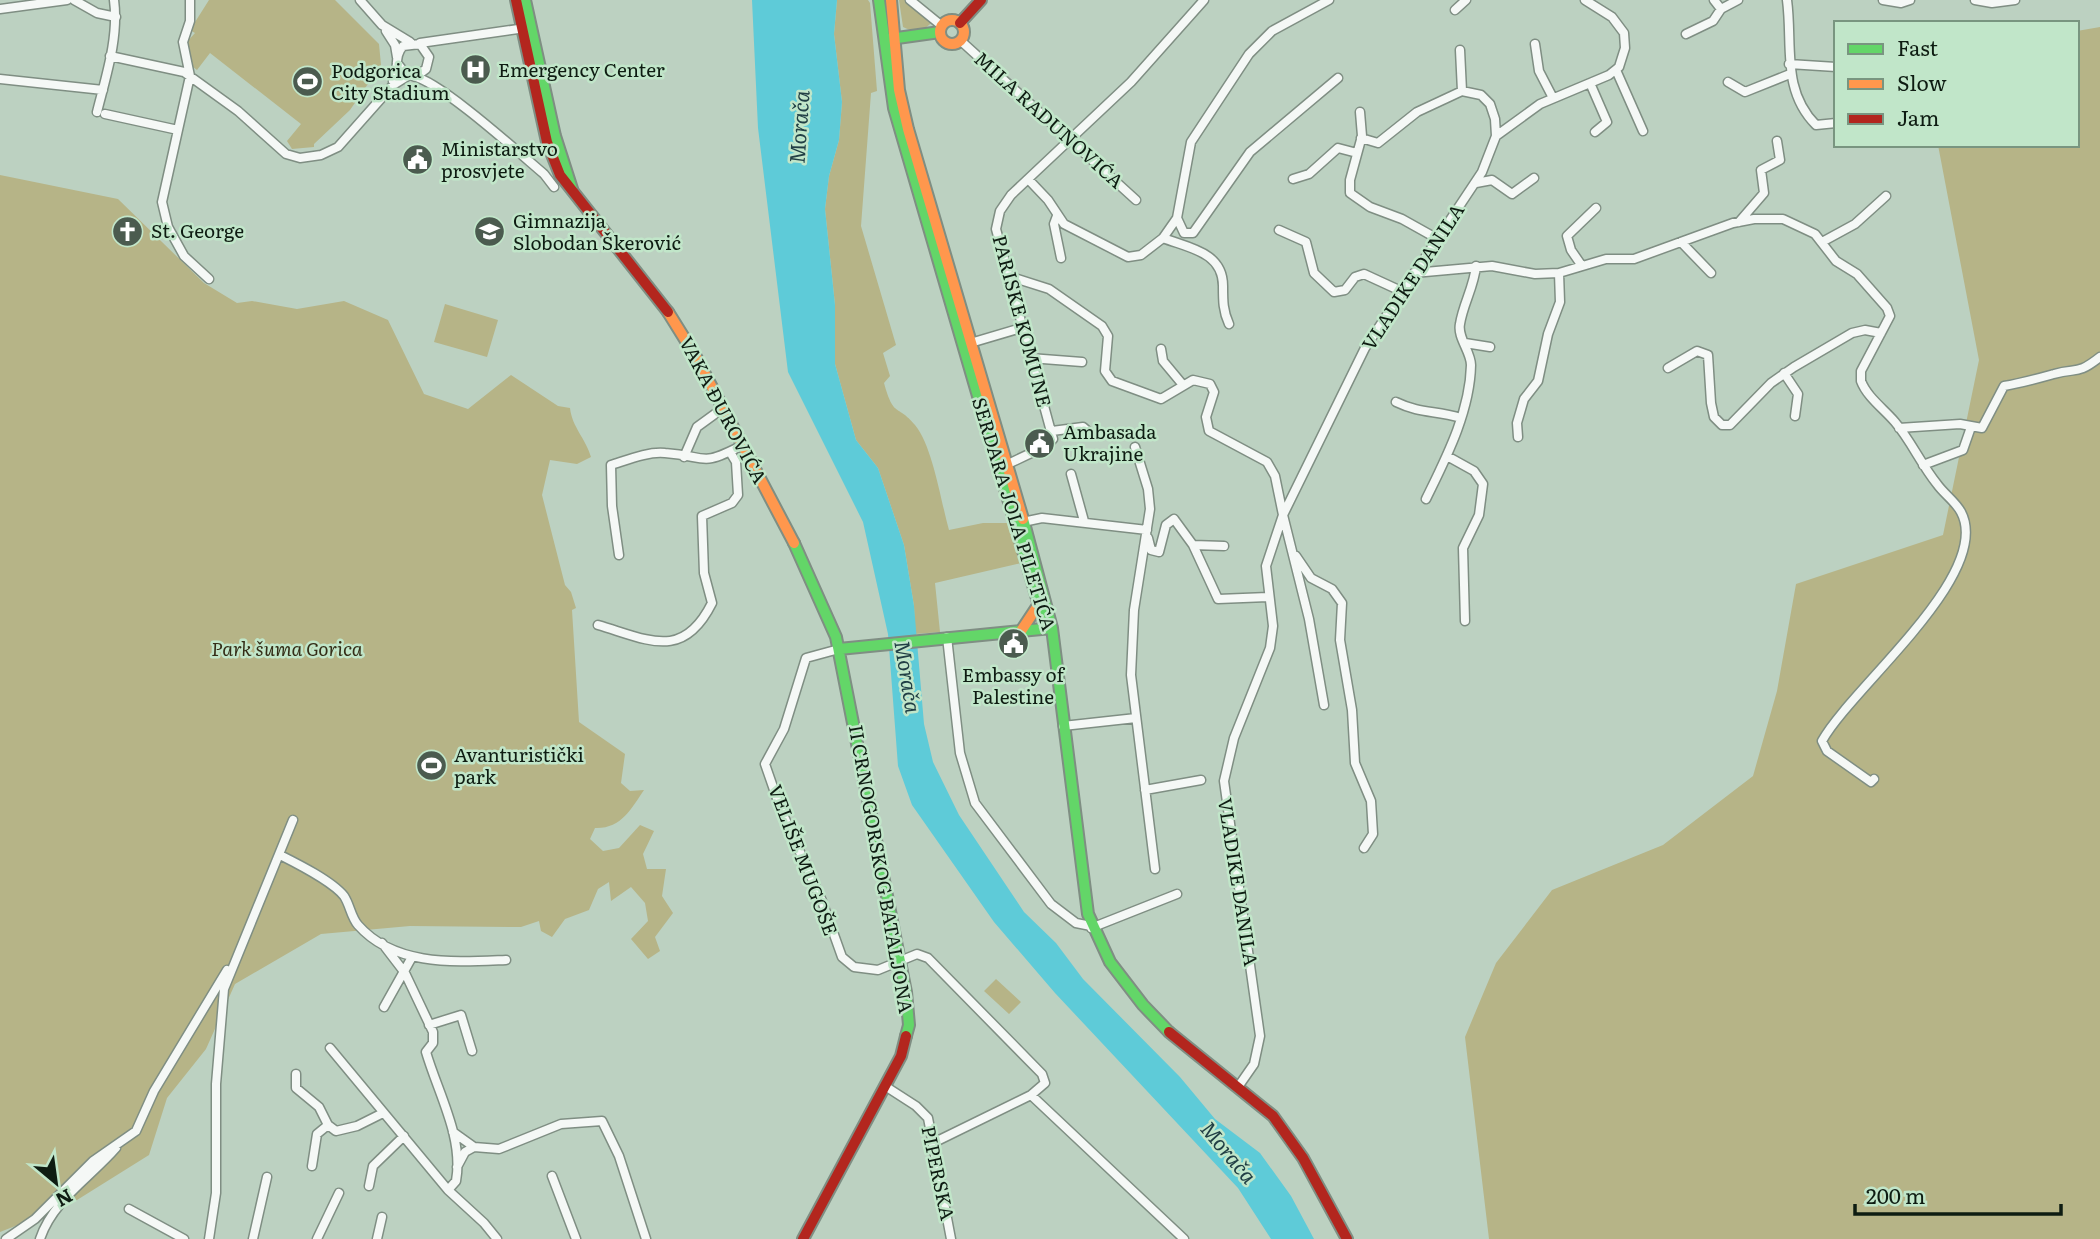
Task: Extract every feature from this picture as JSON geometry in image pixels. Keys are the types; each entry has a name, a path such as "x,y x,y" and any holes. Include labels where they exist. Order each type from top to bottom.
{"street":[{"path":"0,9 67,0"},
{"path":"74,0 97,13 116,17"},
{"path":"114,0 116,17 101,113 178,130"},
{"path":"190,0 190,20 183,42 190,76 162,202 168,227 184,256 209,279"},
{"path":"110,56 177,69 238,111 286,154 300,158 321,155 338,147 390,88 397,75 395,45 360,0"},
{"name":"VAKA ĐUROVIĆA","path":"516,0 527,27 572,191 676,325 798,551 839,649"},
{"name":"VAKA ĐUROVIĆA","path":"525,0 527,27"},
{"name":"SERDARA JOLA PILETIĆA","path":"879,0 889,39"},
{"name":"SERDARA JOLA PILETIĆA","path":"891,0 889,39 894,108 967,344 1050,633 1081,883 1091,927 1104,953 1135,994 1195,1054 1270,1113 1284,1130 1347,1239"},
{"path":"909,0 941,29 946,42 961,40 964,34 960,23"},
{"path":"960,23 981,0"},
{"name":"PARISKE KOMUNE","path":"1008,464 1046,446 1052,439 1052,431 1021,328 996,229 1004,204 1131,82 1204,0"},
{"path":"1028,179 1048,200 1064,225 1132,258 1163,237 1177,218 1191,142 1231,79 1262,39 1290,19 1329,0"},
{"path":"1455,10 1466,0"},
{"path":"1496,136 1528,111 1553,97 1616,70 1625,48 1624,33 1612,17 1585,0"},
{"path":"1714,0 1721,9"},
{"path":"1686,34 1713,21 1721,9 1738,0"},
{"path":"1787,0 1790,74 1797,96 1812,121 1820,126 1834,123"},
{"path":"1884,0 1896,3 1910,0"},
{"path":"1975,0 2011,1"},
{"path":"889,39 941,29 951,20 960,23"},
{"path":"382,25 401,39 415,43 427,51 432,80 440,90"},
{"path":"527,27 415,43 402,47 397,60 402,71 440,90 544,174 554,187"},
{"path":"390,88 411,75 421,73 434,52 449,40"},
{"name":"MILA RADUNOVIĆA","path":"961,40 1136,200"},
{"path":"1535,44 1539,71 1553,97"},
{"path":"1460,50 1462,91"},
{"path":"1789,64 1834,67"},
{"path":"1616,70 1643,131"},
{"path":"1728,82 1745,92 1790,74"},
{"path":"1177,218 1184,233 1193,233 1250,152 1338,78"},
{"path":"0,79 103,90"},
{"path":"1590,83 1608,122 1595,132"},
{"path":"1361,138 1381,142 1417,112 1462,91 1481,95 1486,99 1493,111 1496,136"},
{"path":"1360,112 1361,138 1349,187 1354,197 1436,238"},
{"name":"VLADIKE DANILA","path":"1238,1087 1254,1064 1261,1036 1224,781 1234,738 1270,648 1273,626 1268,597 1268,554 1283,515 1365,348 1436,238 1476,183 1496,136"},
{"path":"1739,222 1764,193 1761,170 1780,160 1777,141"},
{"path":"1293,179 1309,173 1338,148 1357,153"},
{"path":"1476,183 1492,180 1512,194 1534,178"},
{"path":"1822,242 1855,224 1886,196"},
{"path":"1582,266 1571,250 1567,236 1596,208"},
{"path":"1057,216 1054,224 1061,258"},
{"path":"1414,273 1492,266 1535,274 1559,273 1606,259 1634,259 1739,222 1783,219 1806,228 1822,242 1836,261 1857,274 1887,308 1890,316 1861,371 1861,381 1962,513 1962,557 1938,602 1879,667 1822,741 1827,751 1871,782 1874,779"},
{"path":"1279,230 1306,242 1314,273 1334,292 1345,290 1355,277 1364,274 1401,291"},
{"path":"1163,237 1197,250 1216,261 1223,275 1222,306 1229,324"},
{"path":"1681,242 1711,273"},
{"path":"1426,499 1447,456 1461,418 1471,363 1460,324 1474,283 1476,267"},
{"path":"1518,437 1517,423 1524,399 1538,382 1548,334 1558,310 1561,295 1559,273"},
{"path":"1008,276 1049,289 1102,326 1108,336 1106,375 1126,387 1161,399 1183,385 1198,380 1210,384 1214,392 1206,417 1208,428 1216,436 1255,453 1267,462 1275,476 1289,545 1309,619 1324,705"},
{"path":"967,344 1021,328"},
{"path":"1668,368 1697,351 1708,355 1711,403 1714,417 1722,425 1736,421 1751,401 1784,373 1852,333 1865,330 1881,333"},
{"path":"1465,343 1490,347"},
{"name":"SERDARA JOLA PILETIĆA","path":"967,344 1008,464 1019,522"},
{"path":"1161,349 1163,361 1183,385"},
{"path":"1899,428 1960,424 1982,429 2004,386 2026,384 2059,372 2076,372 2100,357"},
{"path":"1030,358 1082,362"},
{"path":"1784,373 1798,394 1795,416"},
{"path":"1396,402 1419,413 1439,411 1461,418"},
{"path":"684,457 697,427 719,411"},
{"path":"1052,431 1083,427 1091,434"},
{"path":"1923,464 1963,450 1971,427"},
{"path":"620,555 612,506 611,465 663,452 704,461 743,446"},
{"path":"1135,447 1150,502 1134,610 1131,651 1136,718 1155,869"},
{"path":"598,625 661,643 689,636 702,624 712,603 702,562 702,516 732,503 738,495 736,462 730,452"},
{"path":"1447,456 1474,471 1483,484 1479,515 1463,548 1465,621"},
{"path":"1070,474 1084,521"},
{"path":"1019,522 1042,518 1084,521 1146,533"},
{"path":"1146,533 1151,551 1159,552 1166,525 1174,519 1193,545 1218,599 1268,597"},
{"path":"1193,545 1224,546"},
{"path":"1289,545 1311,578 1332,589 1342,603 1340,640 1352,710 1355,763 1371,801 1373,834 1364,848"},
{"path":"1021,631 1042,600"},
{"path":"839,649 1021,631 1050,633"},
{"path":"944,637 960,753 975,803 1051,904 1076,923 1091,927 1177,894"},
{"name":"II CRNOGORSKOG BATALJONA","path":"803,1239 901,1056 908,1035 908,1009 901,962 839,649"},
{"name":"VELIŠE MUGOŠE","path":"839,649 806,658 785,729 765,764 781,810 822,901 842,957 854,967 865,970 878,970 901,962"},
{"path":"1063,726 1136,718"},
{"path":"1145,790 1201,780"},
{"path":"209,1239 216,1193 217,1064 225,989 236,955 293,820"},
{"path":"280,855 337,890 345,898 359,927 382,943 412,957 429,960 506,960"},
{"path":"382,943 405,973 434,1040 426,1052 453,1132 457,1167 456,1181 448,1190"},
{"path":"901,962 917,954 926,956 992,1019 1044,1077 1043,1086 1031,1095 933,1143"},
{"path":"40,1239 45,1225 58,1206 141,1124 154,1091 236,955"},
{"path":"384,1007 412,957"},
{"path":"429,1025 461,1015 472,1051"},
{"path":"330,1048 448,1190 484,1223 497,1239"},
{"path":"296,1074 296,1088 318,1107 328,1125 339,1132 383,1113"},
{"name":"PIPERSKA","path":"885,1086 925,1114 951,1239"},
{"path":"1031,1095 1184,1239"},
{"path":"453,1132 474,1147 499,1149 561,1124 602,1121 619,1156 646,1239"},
{"path":"312,1166 317,1134 328,1125"},
{"path":"369,1186 373,1166 404,1136"},
{"path":"6,1239 35,1219 93,1161 118,1145"},
{"path":"457,1167 466,1152 474,1147"},
{"path":"552,1175 576,1239"},
{"path":"253,1239 267,1177"},
{"path":"317,1239 339,1193"},
{"path":"129,1209 184,1239"},
{"path":"377,1239 382,1217"}],"green space":[{"name":"Podgorica City Stadium","path":"209,0 335,0 379,44 381,65 350,110 314,147 292,149 287,141 301,124 210,53 197,70 189,64 186,43 195,33 190,30"},
{"path":"837,0 868,0 870,3 877,91 871,93 861,226 896,345 883,353 890,376 884,383 887,394 893,406 915,425 927,447 949,530 983,523 1016,523 1026,562 935,583 940,632 915,634 914,606 904,545 878,468 856,440 835,364 835,305 825,209 829,176 839,140 842,102 834,34"},
{"path":"899,0 905,0 931,23 918,30 903,27"},
{"path":"2100,27 2100,1239 1489,1239 1465,1037 1496,963 1552,890 1663,845 1753,776 1777,691 1796,584 1943,535 1979,360 1938,147 2079,147 2079,31"},
{"name":"Park šuma Gorica","path":"0,175 118,199 204,283 237,303 252,301 297,309 344,301 388,320 424,394 468,409 511,375 558,406 570,408 573,421 591,457 577,464 550,460 542,495 565,585 571,592 576,608 572,610 579,722 625,754 621,783 630,791 644,790 624,817 612,825 595,828 590,839 603,851 619,848 640,825 654,831 643,854 647,869 666,869 662,896 673,913 655,937 660,951 648,959 631,939 648,921 645,903 631,887 611,901 609,882 598,889 589,910 565,919 552,937 541,931 539,921 521,927 410,926 321,934 235,984 206,1049 167,1098 149,1155 69,1205 0,1232"},
{"path":"445,304 498,320 487,357 434,342"},
{"path":"996,979 1021,1002 1009,1014 984,991"}],"water":[{"name":"Morača","path":"752,0 837,0 834,34 842,102 839,140 829,176 825,209 835,305 835,364 856,440 878,468 904,545 914,606 924,724 933,762 959,815 1024,912 1056,943 1083,979 1180,1077 1215,1119 1260,1153 1291,1196 1314,1239 1271,1239 1238,1188 1055,993 994,922 912,805 898,766 888,634 863,522 788,372 758,128"}],"traffic: fast":[{"path":"525,0 555,136 572,189"},
{"path":"879,0 894,108 1043,619"},
{"path":"890,39 940,32"},
{"path":"1023,519 1052,628 1088,914 1110,962 1143,1005 1169,1032"},
{"path":"794,543 836,637 906,992 909,1025 906,1036"},
{"path":"839,649 1052,628"}],"traffic: slow":[{"path":"891,0 899,90 908,129 1023,519"},
{"path":"952,20 960,24 964,32 960,40 952,44 944,40 940,32 944,24 952,20"},
{"path":"668,312 696,357 794,543"},
{"path":"1021,631 1039,604"}],"traffic: jam":[{"path":"516,0 547,142 560,175 668,312"},
{"path":"960,23 981,0"},
{"path":"1169,1032 1273,1116 1303,1158 1347,1239"},
{"path":"803,1239 901,1056 906,1036"}],"place":[{"name":"Emergency Center","path":"475,70"},
{"name":"Podgorica City Stadium","path":"308,82"},
{"name":"Ministarstvo prosvjete","path":"418,160"},
{"name":"St. George","path":"128,231"},
{"name":"Gimnazija Slobodan Škerović","path":"490,232"},
{"name":"Ambasada Ukrajine","path":"1040,443"},
{"name":"Embassy of Palestine","path":"1013,644"},
{"name":"Avanturistički park","path":"431,766"}]}
